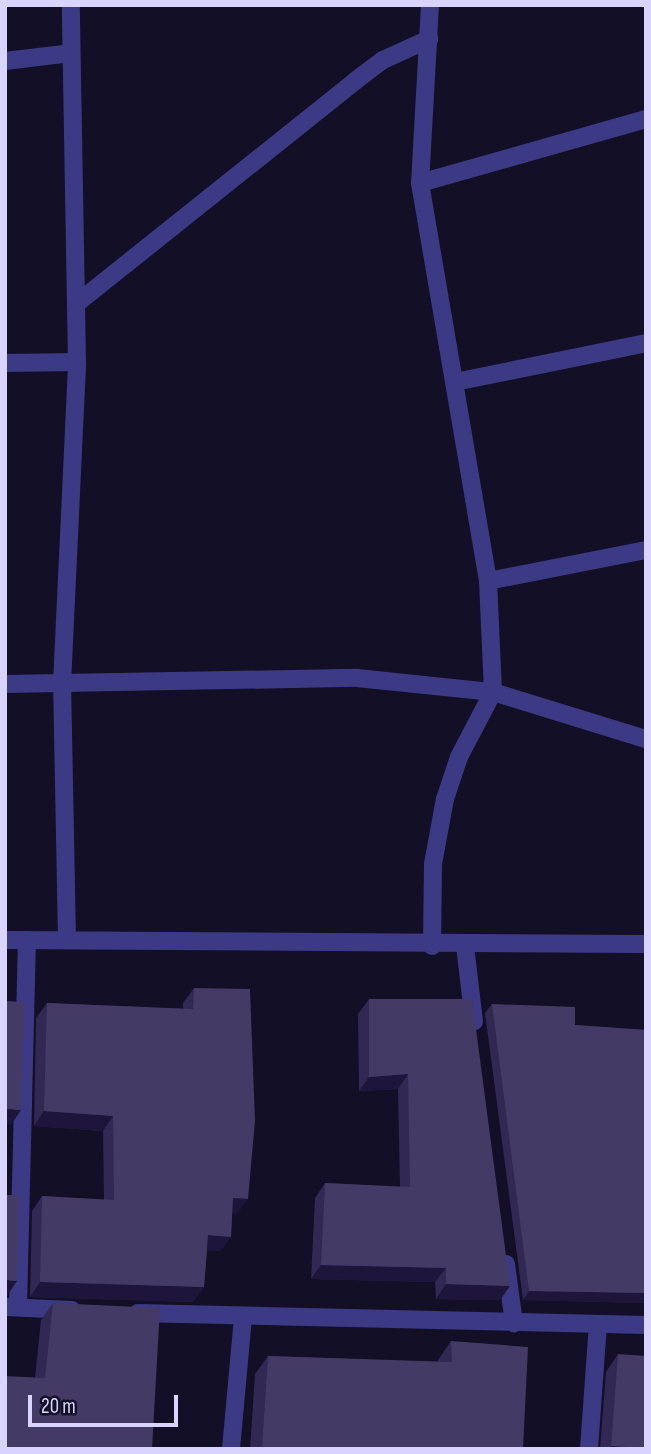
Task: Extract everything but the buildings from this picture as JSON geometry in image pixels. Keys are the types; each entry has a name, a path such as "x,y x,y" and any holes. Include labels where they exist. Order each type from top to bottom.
{"street":[{"path":"67,940 62,684 76,362 71,5"},
{"path":"430,5 420,183 488,581 493,692 459,757 445,799 433,864 432,946"},
{"path":"76,304 383,60 429,39"},
{"path":"5,61 71,53"},
{"path":"420,183 646,119"},
{"path":"455,382 646,343"},
{"path":"5,363 76,362"},
{"path":"488,581 646,550"},
{"path":"5,684 357,678 493,692 646,739"},
{"path":"5,940 432,946 646,944"},
{"path":"27,940 12,1307 97,1311"},
{"path":"464,946 477,1040"},
{"path":"503,1242 513,1323"},
{"path":"124,1312 646,1325"},
{"path":"231,1449 243,1317"},
{"path":"589,1449 598,1324"}]}
